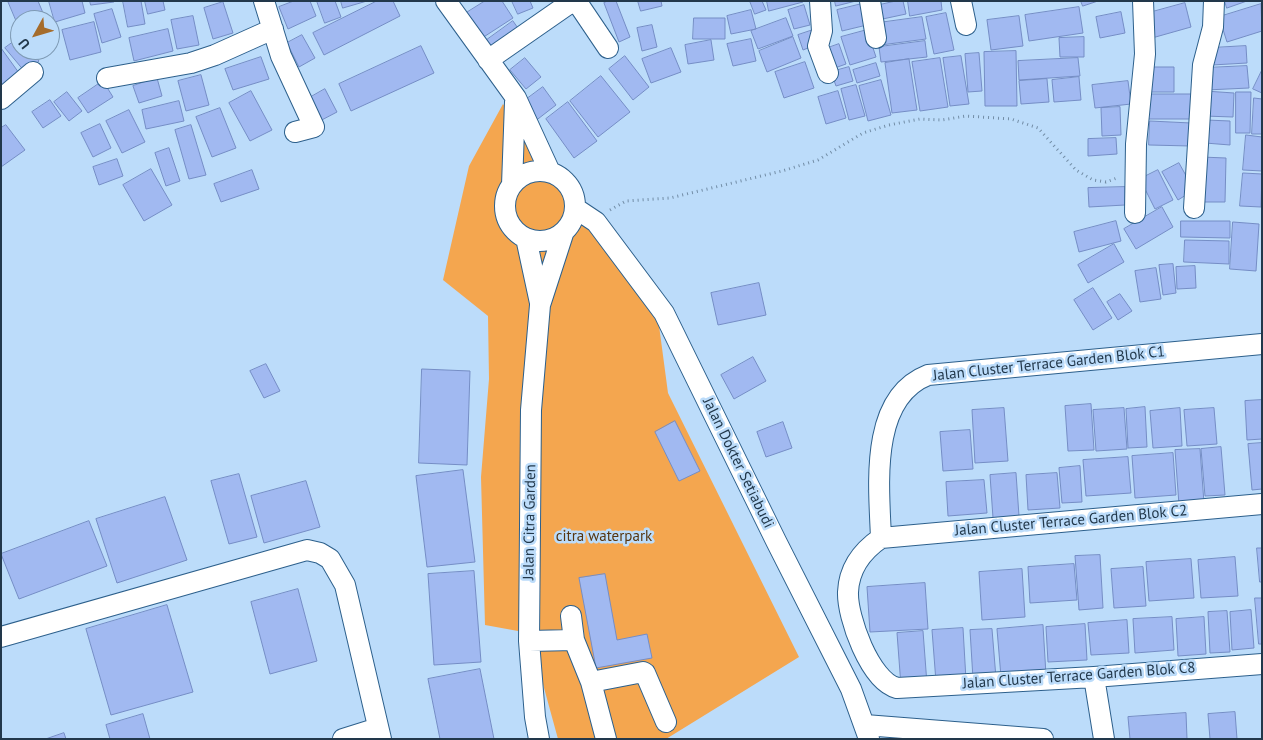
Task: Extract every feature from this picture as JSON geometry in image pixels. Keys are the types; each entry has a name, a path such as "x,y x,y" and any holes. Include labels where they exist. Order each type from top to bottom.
{"street":[{"path":"264,1 281,56 314,127 295,132"},
{"path":"446,1 516,98 550,172"},
{"path":"820,1 822,31 818,46 828,73"},
{"path":"870,1 876,38"},
{"path":"961,1 966,25"},
{"path":"1135,213 1135,170 1145,54 1143,1"},
{"path":"1194,208 1203,65 1213,27 1214,1"},
{"path":"488,60 570,3 576,3 581,8 608,48"},
{"path":"107,78 191,63 273,29"},
{"path":"1,99 33,72"},
{"path":"512,185 516,98"},
{"path":"540,171 550,172 568,184 575,199 575,208 574,218 563,234 546,241 536,241 517,233 506,215 505,204 507,194 512,185 520,177 540,171"},
{"name":"Jalan Dokter Setiabudi","path":"575,208 596,222 664,313 851,689 867,732"},
{"name":"Jalan Citra Garden","path":"539,739 535,717 529,641 531,410 540,305 563,234"},
{"name":"Jalan Citra Garden","path":"526,238 540,305"},
{"name":"Jalan Cluster Terrace Garden Blok C1","path":"881,538 879,497 882,438 891,409 905,390 916,380 928,375 1262,344"},
{"name":"Jalan Cluster Terrace Garden Blok C2","path":"881,538 1262,504"},
{"name":"Jalan Cluster Terrace Garden Blok C8","path":"881,538 868,546 858,559 850,578 848,592 850,616 870,665 886,683 897,688 1094,677 1262,664"},
{"path":"1,638 306,550 320,553 330,559 346,585 380,734 343,739"},
{"path":"571,616 574,640 591,682 606,739"},
{"path":"529,641 574,640"},
{"path":"591,682 646,673 666,722"},
{"path":"1094,677 1104,739"},
{"path":"867,732 1043,739"}],"path":[{"path":"596,222 613,208 626,201 670,198 782,171 818,160 863,132 920,119 942,120 966,116 1011,119 1038,128 1076,170 1093,180 1106,182 1135,170"}],"green space":[{"name":"citra waterpark","path":"503,104 658,318 668,393 799,657 666,739 558,739 529,633 485,625 481,477 489,379 488,316 443,280 469,166"}],"building":[{"path":"8,1 38,1 42,10 12,10"},
{"path":"49,1 82,1 85,13 60,20 60,10 52,10"},
{"path":"90,1 114,1 114,2 91,5"},
{"path":"123,1 141,1 145,24 128,27"},
{"path":"145,1 163,1 165,10 148,14"},
{"path":"294,1 310,1 316,16 288,29 279,7"},
{"path":"317,1 335,1 341,17 325,23"},
{"path":"341,1 367,1 343,8"},
{"path":"377,1 393,1 400,16 324,55 313,33"},
{"path":"485,1 502,1 513,18 479,40 463,15"},
{"path":"512,1 530,1 533,8 518,14"},
{"path":"616,1 630,37 619,42 604,3"},
{"path":"638,1 661,1 662,6 641,11"},
{"path":"750,1 762,1 766,10 755,14"},
{"path":"767,1 803,1 803,2 769,11"},
{"path":"835,1 856,1 836,6"},
{"path":"903,1 906,14 878,20 875,6"},
{"path":"908,1 941,1 942,10 910,16"},
{"path":"1081,1 1098,1 1083,6"},
{"path":"1225,1 1247,1 1227,8"},
{"path":"223,2 233,33 213,39 204,8"},
{"path":"866,3 871,24 842,31 837,10"},
{"path":"1185,3 1191,27 1152,38 1145,14"},
{"path":"1261,4 1262,31 1227,42 1219,17"},
{"path":"804,5 810,25 794,29 788,10"},
{"path":"1079,7 1083,33 1029,41 1025,15"},
{"path":"112,9 121,37 102,43 94,14"},
{"path":"751,10 756,29 731,34 727,16"},
{"path":"1121,12 1125,33 1100,38 1096,17"},
{"path":"946,13 954,50 934,54 926,17"},
{"path":"193,16 199,45 177,49 171,20"},
{"path":"1019,16 1023,46 991,50 987,20"},
{"path":"922,17 926,39 881,45 878,23"},
{"path":"694,18 725,18 725,39 693,39"},
{"path":"786,18 793,36 758,49 751,31"},
{"path":"513,21 522,34 493,54 484,42"},
{"path":"94,22 101,52 70,60 62,30"},
{"path":"652,25 657,47 642,51 637,28"},
{"path":"168,29 173,51 134,61 129,38"},
{"path":"813,30 818,44 803,50 798,35"},
{"path":"867,30 876,57 850,65 841,37"},
{"path":"302,35 315,58 299,67 287,43"},
{"path":"793,37 801,58 767,72 759,51"},
{"path":"1084,37 1084,57 1060,57 1059,38"},
{"path":"751,39 756,61 733,66 727,44"},
{"path":"711,40 714,60 688,64 685,45"},
{"path":"925,41 927,57 881,62 879,47"},
{"path":"10,44 10,54 5,48"},
{"path":"839,44 846,64 832,69 825,49"},
{"path":"421,46 434,73 351,111 339,84"},
{"path":"1246,46 1247,63 1212,65 1211,48"},
{"path":"1,48 19,73 1,86"},
{"path":"671,48 681,72 651,83 642,59"},
{"path":"1016,51 1017,106 985,106 984,52"},
{"path":"979,53 982,91 968,92 965,54"},
{"path":"625,56 649,87 633,100 609,69"},
{"path":"961,56 969,104 950,106 943,58"},
{"path":"261,57 269,79 233,90 225,69"},
{"path":"525,58 541,77 526,89 510,70"},
{"path":"940,58 948,107 920,111 912,62"},
{"path":"1078,58 1080,76 1019,80 1018,61"},
{"path":"909,59 917,110 892,113 885,63"},
{"path":"15,60 38,60 39,61 25,72"},
{"path":"805,62 814,88 784,98 775,72"},
{"path":"876,63 880,76 857,83 853,70"},
{"path":"1247,66 1249,88 1206,90 1205,68"},
{"path":"849,67 853,81 836,86 831,72"},
{"path":"1149,67 1174,67 1174,92 1148,92"},
{"path":"1262,70 1262,93 1253,89"},
{"path":"201,75 209,105 186,111 178,81"},
{"path":"601,76 630,112 598,137 570,101"},
{"path":"1079,77 1081,100 1054,102 1052,80"},
{"path":"157,78 162,96 139,103 133,86"},
{"path":"1047,79 1049,102 1021,104 1019,81"},
{"path":"881,80 891,115 868,121 859,86"},
{"path":"103,81 113,97 88,113 78,98"},
{"path":"1128,81 1131,104 1095,108 1092,85"},
{"path":"856,85 865,116 849,120 841,89"},
{"path":"543,87 556,105 534,122 520,104"},
{"path":"325,89 337,112 316,123 304,101"},
{"path":"251,91 272,130 250,141 229,103"},
{"path":"838,91 846,118 826,124 818,97"},
{"path":"1205,91 1234,93 1233,117 1204,116"},
{"path":"67,92 82,111 69,121 54,102"},
{"path":"1236,92 1251,92 1250,133 1236,133"},
{"path":"1147,94 1192,94 1192,119 1148,119"},
{"path":"1254,98 1262,99 1262,134 1252,134"},
{"path":"50,100 61,116 43,128 32,112"},
{"path":"179,101 184,121 146,129 142,110"},
{"path":"568,102 597,141 574,158 546,119"},
{"path":"1120,107 1121,135 1102,136 1101,108"},
{"path":"220,108 236,148 212,157 196,117"},
{"path":"129,110 145,142 122,153 106,121"},
{"path":"1206,120 1230,121 1230,145 1205,143"},
{"path":"1150,121 1191,123 1190,146 1149,145"},
{"path":"100,124 111,148 93,157 81,133"},
{"path":"6,125 25,150 1,167 1,128"},
{"path":"191,125 206,175 189,179 175,130"},
{"path":"1246,135 1262,137 1262,171 1243,170"},
{"path":"1116,138 1117,154 1088,156 1088,139"},
{"path":"169,148 180,181 166,186 155,153"},
{"path":"1201,157 1226,158 1225,202 1200,202"},
{"path":"117,159 123,176 99,185 93,167"},
{"path":"1179,163 1194,190 1178,200 1162,172"},
{"path":"151,169 172,205 144,221 123,185"},
{"path":"252,170 259,189 221,202 214,184"},
{"path":"1158,170 1173,200 1155,209 1140,179"},
{"path":"1243,173 1262,174 1261,207 1240,206"},
{"path":"1125,187 1125,205 1089,207 1088,188"},
{"path":"1162,207 1173,227 1136,249 1124,229"},
{"path":"1116,221 1121,241 1079,252 1074,232"},
{"path":"1181,221 1230,221 1230,238 1181,237"},
{"path":"1233,222 1259,224 1256,271 1230,269"},
{"path":"1185,240 1229,241 1229,264 1184,262"},
{"path":"1114,244 1124,262 1088,283 1078,265"},
{"path":"1173,264 1176,293 1163,295 1159,265"},
{"path":"1195,266 1196,288 1177,289 1176,267"},
{"path":"1156,268 1161,299 1140,302 1135,271"},
{"path":"759,283 766,315 718,325 711,293"},
{"path":"1093,288 1112,318 1093,330 1074,300"},
{"path":"1120,294 1132,311 1118,320 1107,302"},
{"path":"753,357 766,381 734,399 721,375"},
{"path":"266,364 280,391 264,398 250,371"},
{"path":"422,369 470,371 467,465 419,463"},
{"path":"1262,400 1262,439 1247,440 1245,401"},
{"path":"1091,404 1094,450 1068,451 1065,406"},
{"path":"1145,407 1147,447 1128,448 1126,409"},
{"path":"1004,408 1008,461 975,463 972,410"},
{"path":"1124,408 1127,449 1096,451 1093,410"},
{"path":"1180,408 1182,446 1153,448 1150,411"},
{"path":"1214,408 1217,444 1187,446 1184,410"},
{"path":"675,421 700,471 679,481 655,432"},
{"path":"783,422 792,448 766,457 757,432"},
{"path":"970,430 973,469 943,471 940,432"},
{"path":"1262,443 1262,489 1252,490 1248,444"},
{"path":"1221,447 1225,495 1205,496 1201,449"},
{"path":"1200,449 1204,503 1179,505 1175,450"},
{"path":"1173,453 1176,495 1135,498 1132,456"},
{"path":"1128,457 1131,493 1086,496 1083,460"},
{"path":"1080,466 1082,502 1062,503 1059,468"},
{"path":"463,470 475,562 427,567 416,476"},
{"path":"1016,473 1019,516 993,518 990,475"},
{"path":"1057,473 1060,508 1028,510 1026,475"},
{"path":"239,474 257,537 229,544 211,481"},
{"path":"984,480 987,513 948,516 946,482"},
{"path":"306,481 320,527 264,543 251,496"},
{"path":"165,497 187,560 117,583 96,519"},
{"path":"89,521 107,566 19,599 1,554"},
{"path":"1257,548 1262,548 1262,582 1260,582"},
{"path":"1100,555 1103,608 1079,610 1075,556"},
{"path":"1235,557 1238,596 1201,598 1198,560"},
{"path":"1191,559 1194,598 1149,601 1146,562"},
{"path":"1074,564 1077,600 1030,603 1028,567"},
{"path":"1143,567 1146,606 1114,608 1111,569"},
{"path":"1022,569 1025,617 982,620 979,572"},
{"path":"474,571 481,662 434,665 428,574"},
{"path":"605,574 617,640 647,634 652,658 596,668 579,578"},
{"path":"925,583 928,629 870,632 867,587"},
{"path":"298,589 317,661 270,674 251,602"},
{"path":"1255,598 1262,598 1262,644 1259,644"},
{"path":"167,605 193,692 111,715 86,629"},
{"path":"1251,610 1254,648 1232,650 1230,612"},
{"path":"1227,611 1230,652 1210,653 1208,612"},
{"path":"1172,617 1174,650 1135,653 1133,619"},
{"path":"1204,617 1206,654 1178,656 1176,619"},
{"path":"1127,620 1129,653 1091,655 1088,623"},
{"path":"1085,624 1087,660 1048,662 1046,627"},
{"path":"1043,625 1046,675 1001,677 997,629"},
{"path":"963,628 966,680 936,682 932,630"},
{"path":"992,629 996,678 973,679 970,630"},
{"path":"923,631 927,684 901,686 897,633"},
{"path":"480,669 494,739 440,739 428,679"},
{"path":"1235,712 1237,739 1210,739 1208,714"},
{"path":"1186,713 1187,739 1130,739 1128,717"},
{"path":"143,714 150,739 110,739 106,725"},
{"path":"64,733 66,739 46,739"}]}
